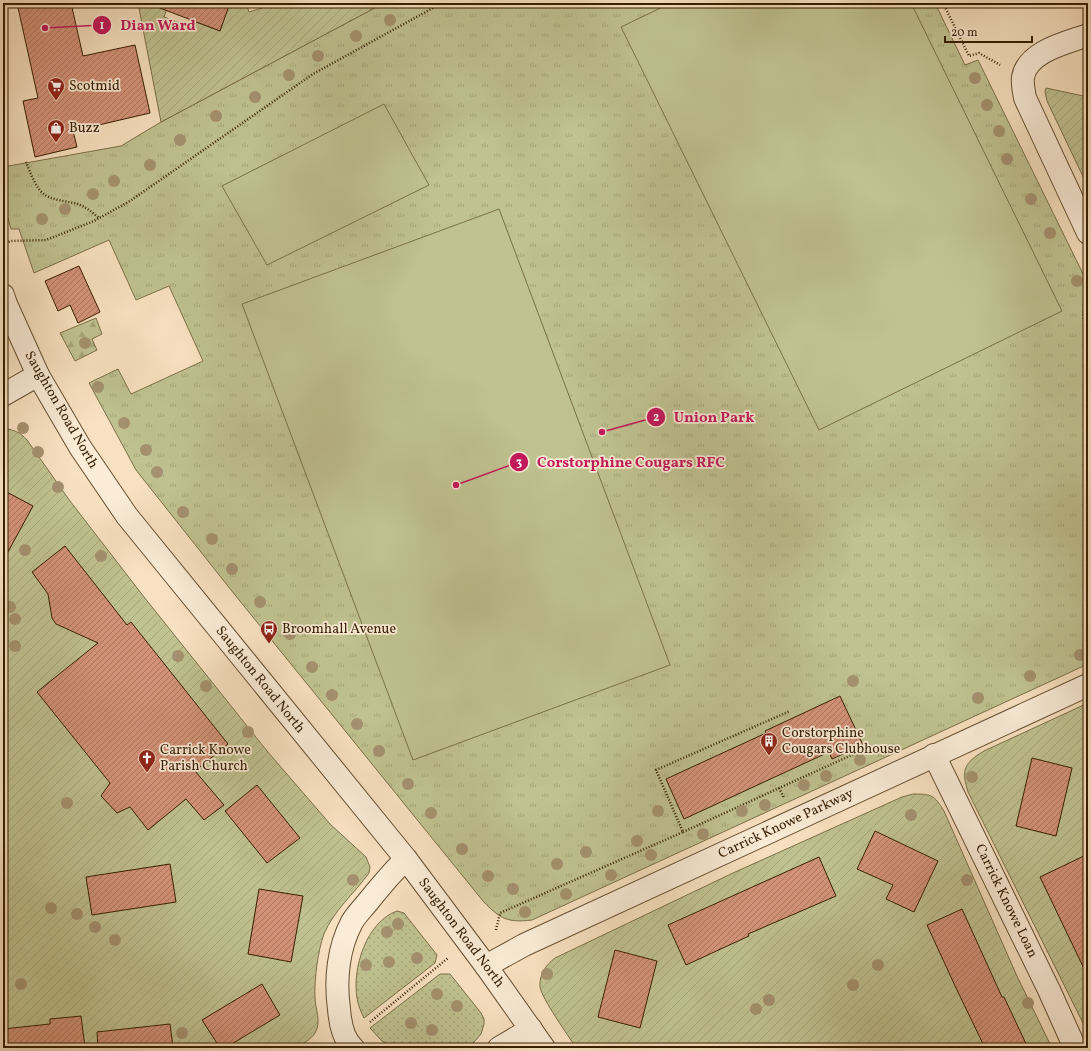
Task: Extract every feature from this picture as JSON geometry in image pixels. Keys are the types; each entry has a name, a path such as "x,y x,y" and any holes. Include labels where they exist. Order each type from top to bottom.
{"street":[{"path":"1088,35 1042,52 1027,64 1023,78 1025,98 1088,233"},
{"name":"Saughton Road North","path":"3,295 38,375 80,447 127,516 406,858 486,966 544,1048"},
{"path":"3,395 38,375"},
{"name":"Carrick Knowe Parkway","path":"486,966 524,945 1088,685"},
{"name":"Carrick Knowe Loan","path":"934,755 1050,990 1075,1048"},
{"path":"347,1047 339,1015 337,993 338,970 342,950 352,921 390,874 406,858"},
{"path":"499,1048 531,1029"}],"path":[{"path":"3,244 11,241 46,240 69,232 130,201 313,74 442,3"},
{"path":"943,3 970,56 979,53 1023,78"},
{"path":"26,162 33,180 44,194 80,205 92,211 99,218"},
{"path":"1088,305 1084,307 1083,317 1088,328"},
{"path":"683,832 656,770 790,711"},
{"path":"486,966 500,913 856,753"},
{"path":"370,1022 468,942"}],"green space":[{"path":"138,3 169,3 164,17 190,27 193,21 220,31 229,3 246,3 249,12 277,3 384,3 161,122"},
{"path":"384,3 935,3 965,65 978,60 1088,284 1088,664 532,920 510,920 494,912 483,901 231,590 136,470 89,383 118,369 131,394 203,361 169,286 136,300 109,240 34,273 19,229 11,229 3,201 3,167 121,146 161,122"},
{"path":"671,3 911,3 1062,311 819,430 621,27"},
{"path":"1046,88 1088,97 1088,187 1047,101 1045,91"},
{"path":"384,104 429,185 267,265 222,186"},
{"path":"499,209 670,665 413,760 242,304"},
{"path":"96,318 102,334 92,339 97,350 75,361 60,333"},
{"path":"3,428 22,435 27,440 70,501 144,597 267,751 330,824 366,857 370,867 369,873 333,917 328,925 322,941 318,956 315,982 315,1002 318,1020 317,1029 311,1037 296,1048 3,1048"},
{"path":"1088,703 1088,1033 968,792 965,773 968,763 984,751"},
{"path":"913,794 932,796 944,811 1016,974 1052,1048 985,1048 983,1044 975,1048 678,1048 676,1045 670,1048 576,1048 550,1008 540,987 544,970 555,958 733,873 902,797"},
{"path":"397,911 404,913 437,955 435,963 364,1018 357,998 356,986 359,961 369,936 377,925 386,917"},
{"path":"440,974 450,974 481,1013 484,1019 484,1024 481,1034 467,1047 394,1048 382,1041 370,1028"}],"building":[{"path":"17,3 71,3 83,56 135,45 150,113 73,131 77,147 35,157 23,101 38,98"},
{"path":"152,3 230,3 220,31 152,5"},
{"path":"79,266 100,312 78,323 70,305 58,311 45,281"},
{"path":"3,490 33,506 3,561"},
{"path":"65,546 127,625 131,622 228,744 195,771 224,805 204,820 186,799 148,830 130,807 117,813 101,796 110,783 37,692 98,643 56,624 52,618 48,594 32,572"},
{"name":"Corstorphine Cougars Clubhouse","path":"840,696 863,745 832,759 829,752 684,819 666,779 766,733 765,731"},
{"path":"1032,758 1072,768 1056,836 1016,826"},
{"path":"257,785 300,838 267,863 225,811"},
{"path":"875,831 938,861 914,912 886,899 893,885 857,869"},
{"path":"1088,854 1088,977 1040,877"},
{"path":"819,857 836,896 748,934 749,936 686,965 668,925"},
{"path":"170,864 176,902 92,915 86,877"},
{"path":"259,889 303,896 291,962 248,954"},
{"path":"962,909 1002,997 1004,997 1028,1048 985,1048 956,988 927,925"},
{"path":"615,950 657,961 640,1028 598,1017"},
{"path":"262,984 280,1015 225,1048 220,1048 202,1020"},
{"path":"81,1016 85,1048 3,1048 3,1029 50,1024 50,1019"},
{"path":"170,1024 173,1048 98,1048 97,1032"}],"place":[{"name":"Dian Ward","path":"45,28"},
{"name":"Scotmid","path":"56,101"},
{"name":"Buzz","path":"56,143"},
{"name":"Union Park","path":"602,432"},
{"name":"Corstorphine Cougars RFC","path":"456,485"},
{"name":"Broomhall Avenue","path":"269,644"},
{"name":"Corstorphine Cougars Clubhouse","path":"769,756"},
{"name":"Carrick Knowe Parish Church","path":"147,773"}]}
